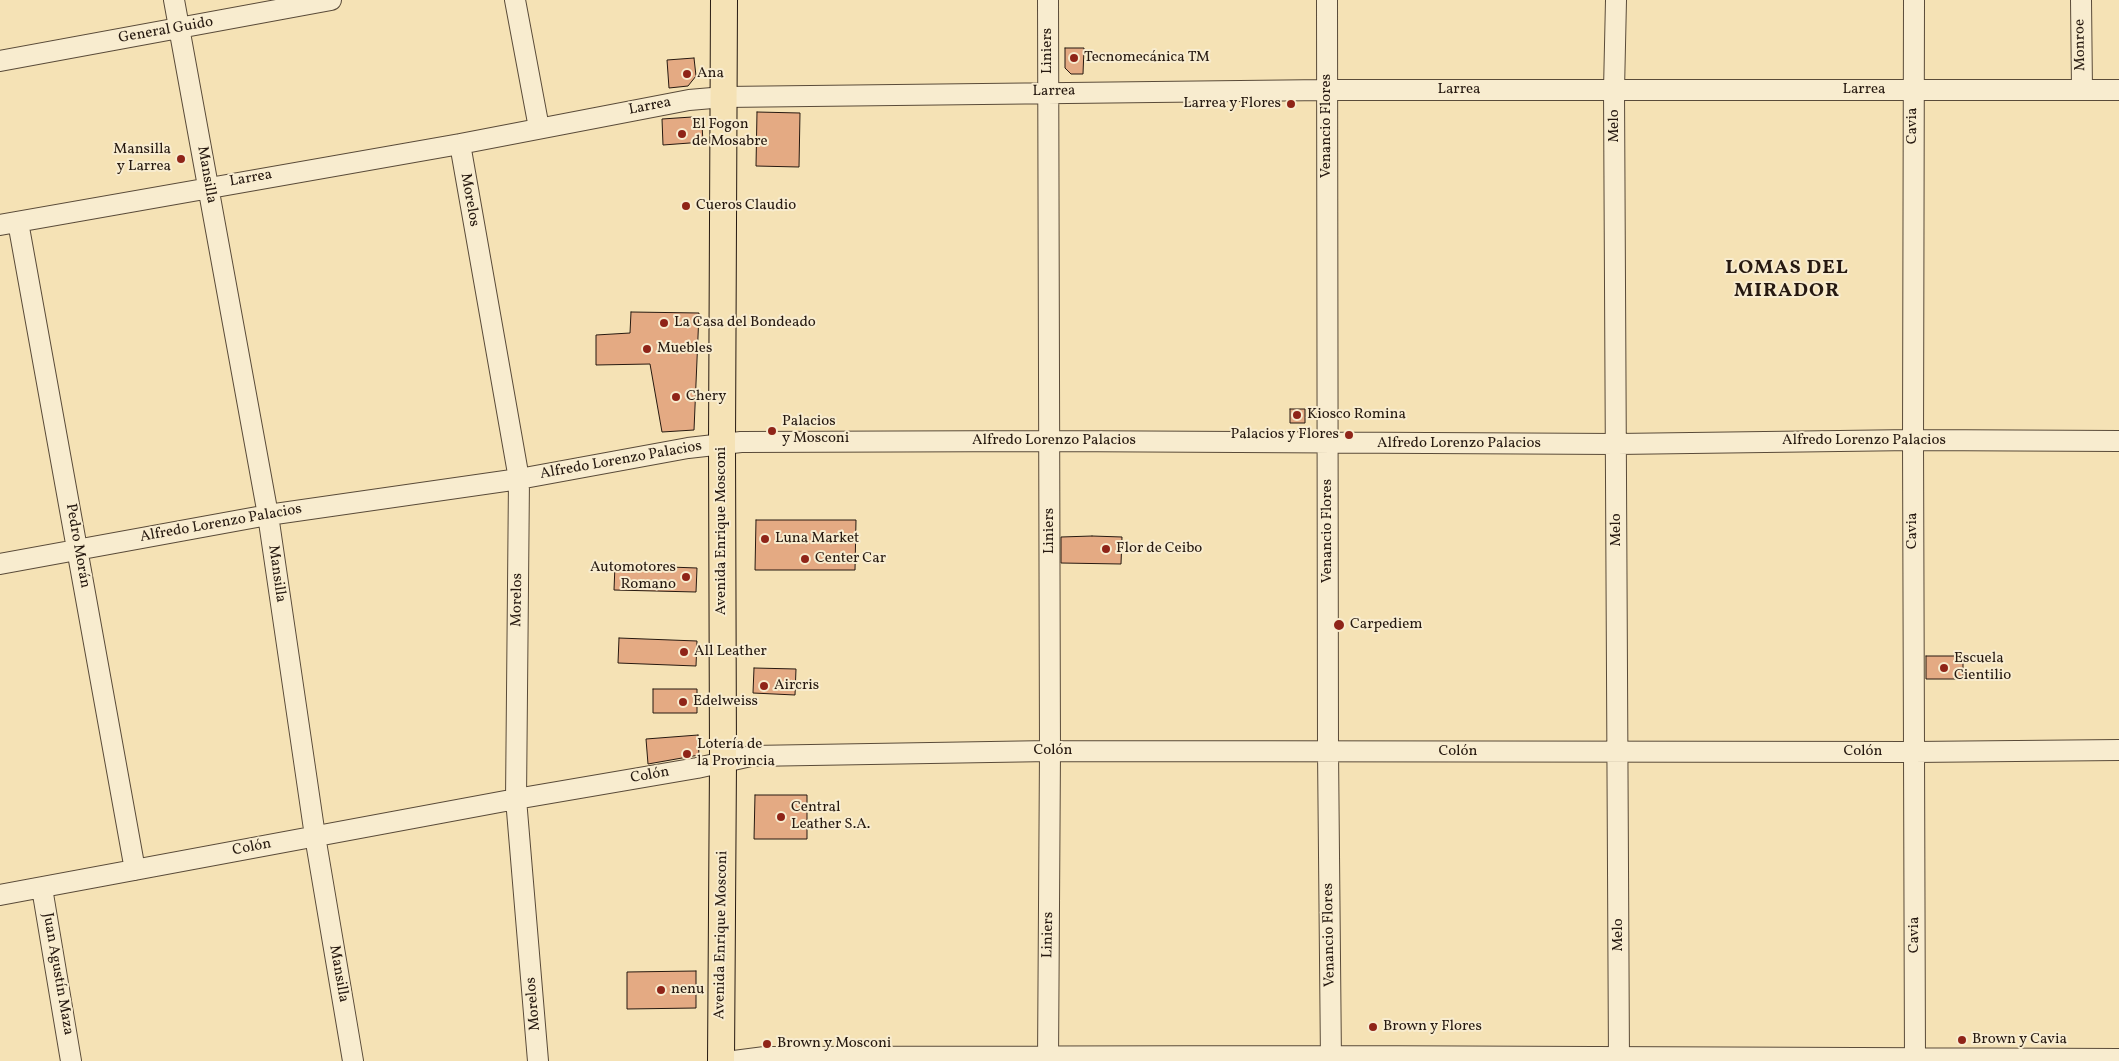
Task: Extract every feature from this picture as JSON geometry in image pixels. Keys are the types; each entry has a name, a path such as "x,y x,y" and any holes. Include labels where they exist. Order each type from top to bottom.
{"main road":[{"name":"Avenida Enrique Mosconi","path":"720,1061 724,762 722,443 724,0"}],"street":[{"name":"Mansilla","path":"174,0 268,515 315,836 353,1061"},
{"name":"General Guido","path":"0,61 331,0"},
{"path":"515,0 539,128"},
{"name":"Liniers","path":"1048,0 1050,440 1048,1059"},
{"name":"Venancio Flores","path":"1327,0 1328,751 1331,1059"},
{"name":"Melo","path":"1616,0 1614,90 1619,1060"},
{"name":"Cavia","path":"1914,0 1915,1059"},
{"name":"Monroe","path":"2081,0 2082,89"},
{"name":"Larrea","path":"9,223 460,144 689,100 724,97 1326,90 2119,90"},
{"name":"Morelos","path":"460,144 519,479 516,799 538,1061"},
{"name":"Pedro Morán","path":"9,223 78,549 135,870"},
{"name":"Alfredo Lorenzo Palacios","path":"0,564 268,515 519,479 722,443 1050,440 1328,444 1617,444 1913,440 2119,441"},
{"name":"Colón","path":"0,895 516,799 697,768 751,756 1050,751 1914,752 2119,750"},
{"name":"Juan Agustín Maza","path":"42,888 71,1061"},
{"path":"734,1061 765,1057 1619,1060 2119,1059"}],"building":[{"name":"Tecnomecánica TM","path":"1065,48 1084,48 1083,74 1071,74 1065,68"},
{"path":"694,58 696,76 688,86 669,88 667,60"},
{"path":"757,112 800,113 799,167 756,166"},
{"name":"El Fogon de Mosabre","path":"692,117 702,125 703,142 663,145 662,119"},
{"path":"631,312 699,313 694,430 662,432 650,364 596,365 596,335 630,333"},
{"name":"Kiosco Romina","path":"1290,409 1305,409 1305,423 1290,423"},
{"path":"756,520 856,520 855,570 755,570"},
{"name":"Flor de Ceibo","path":"1061,537 1122,537 1121,564 1061,563"},
{"path":"615,565 697,568 696,592 614,590"},
{"path":"619,638 697,641 696,666 618,663"},
{"name":"Escuela Cientilio","path":"1926,656 1963,656 1963,679 1926,679"},
{"path":"754,668 796,669 795,695 753,693"},
{"path":"653,689 697,689 697,713 653,713"},
{"path":"698,735 699,755 648,764 646,739"},
{"name":"Central Leather S.A.","path":"755,795 807,795 807,839 754,839"},
{"name":"nenu","path":"696,971 696,1008 627,1009 627,972"}],"place":[{"name":"Tecnomecánica TM","path":"1074,58"},
{"name":"Ana","path":"687,74"},
{"name":"Larrea y Flores","path":"1291,104"},
{"name":"El Fogon de Mosabre","path":"682,134"},
{"name":"Mansilla y Larrea","path":"181,159"},
{"name":"Cueros Claudio","path":"686,206"},
{"name":"La Casa del Bondeado","path":"664,323"},
{"name":"Muebles","path":"647,349"},
{"name":"Chery","path":"676,397"},
{"name":"Kiosco Romina","path":"1297,415"},
{"name":"Palacios y Mosconi","path":"772,431"},
{"name":"Palacios y Flores","path":"1349,435"},
{"name":"Luna Market","path":"765,539"},
{"name":"Flor de Ceibo","path":"1106,549"},
{"name":"Center Car","path":"805,559"},
{"name":"Automotores Romano","path":"686,577"},
{"name":"Carpediem","path":"1339,625"},
{"name":"All Leather","path":"684,652"},
{"name":"Escuela Cientilio","path":"1944,668"},
{"name":"Aircris","path":"764,686"},
{"name":"Edelweiss","path":"683,702"},
{"name":"Lotería de la Provincia","path":"687,754"},
{"name":"Central Leather S.A.","path":"781,817"},
{"name":"nenu","path":"661,990"},
{"name":"Brown y Flores","path":"1373,1027"},
{"name":"Brown y Cavia","path":"1962,1040"},
{"name":"Brown y Mosconi","path":"767,1044"}],"district":[{"name":"LOMAS DEL MIRADOR","path":"1787,280"}]}
